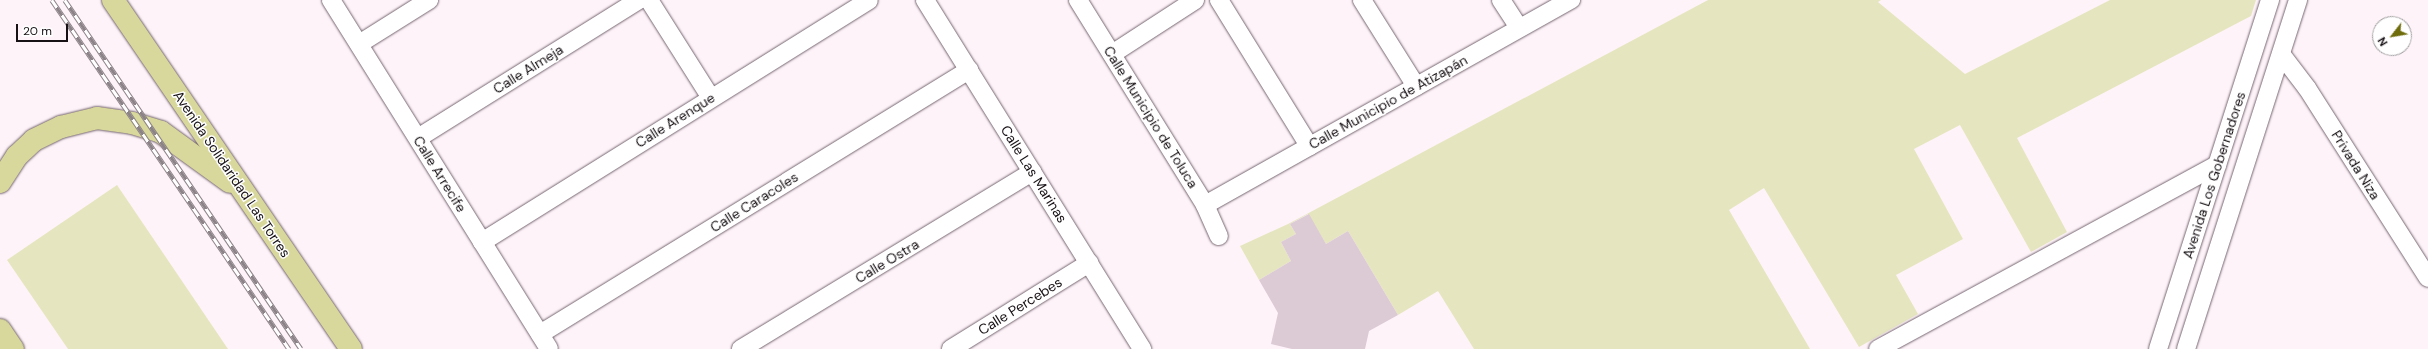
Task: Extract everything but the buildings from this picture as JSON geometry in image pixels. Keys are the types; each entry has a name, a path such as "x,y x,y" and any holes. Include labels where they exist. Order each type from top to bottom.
{"main road":[{"name":"Avenida Solidaridad Las Torres","path":"114,0 351,349"},
{"path":"0,182 17,156 34,140 61,127 97,118 132,123 161,132 247,195"},
{"path":"0,330 13,349"}],"street":[{"name":"Calle Arrecife","path":"331,0 360,44 544,342"},
{"path":"360,44 429,0"},
{"name":"Calle Almeja","path":"418,138 638,0"},
{"path":"649,0 711,98"},
{"name":"Calle Arenque","path":"482,242 869,0"},
{"name":"Calle Las Marinas","path":"926,0 1142,349"},
{"name":"Calle Municipio de Toluca","path":"1078,0 1205,205 1219,236"},
{"path":"1112,54 1194,0"},
{"path":"1219,0 1309,146"},
{"path":"1362,0 1416,86"},
{"path":"1501,0 1519,28"},
{"name":"Calle Municipio de Atizapán","path":"1205,205 1571,0"},
{"name":"Avenida Los Gobernadores","path":"2158,349 2270,0"},
{"name":"Avenida Los Gobernadores","path":"2186,349 2298,0"},
{"name":"Privada Niza","path":"2281,54 2307,88 2428,278"},
{"name":"Calle Caracoles","path":"544,342 969,70"},
{"path":"1878,349 2217,164"},
{"name":"Calle Ostra","path":"742,349 1032,172"},
{"name":"Calle Percebes","path":"951,349 1089,263"}],"green space":[{"path":"1708,0 1881,0 1878,2 1965,74 2110,0 2256,0 2251,16 2017,138 2067,232 2031,252 1960,125 1914,149 1963,239 1896,275 1918,314 1859,347 1764,188 1729,210 1810,349 1474,349 1438,291 1398,315 1348,231 1326,244 1308,214 1290,224 1296,234 1281,242 1291,261 1259,280 1240,246 1288,224"},
{"path":"117,185 228,349 68,349 7,260"}],"railway":[{"path":"52,0 289,349"},
{"path":"65,0 301,349"}]}
